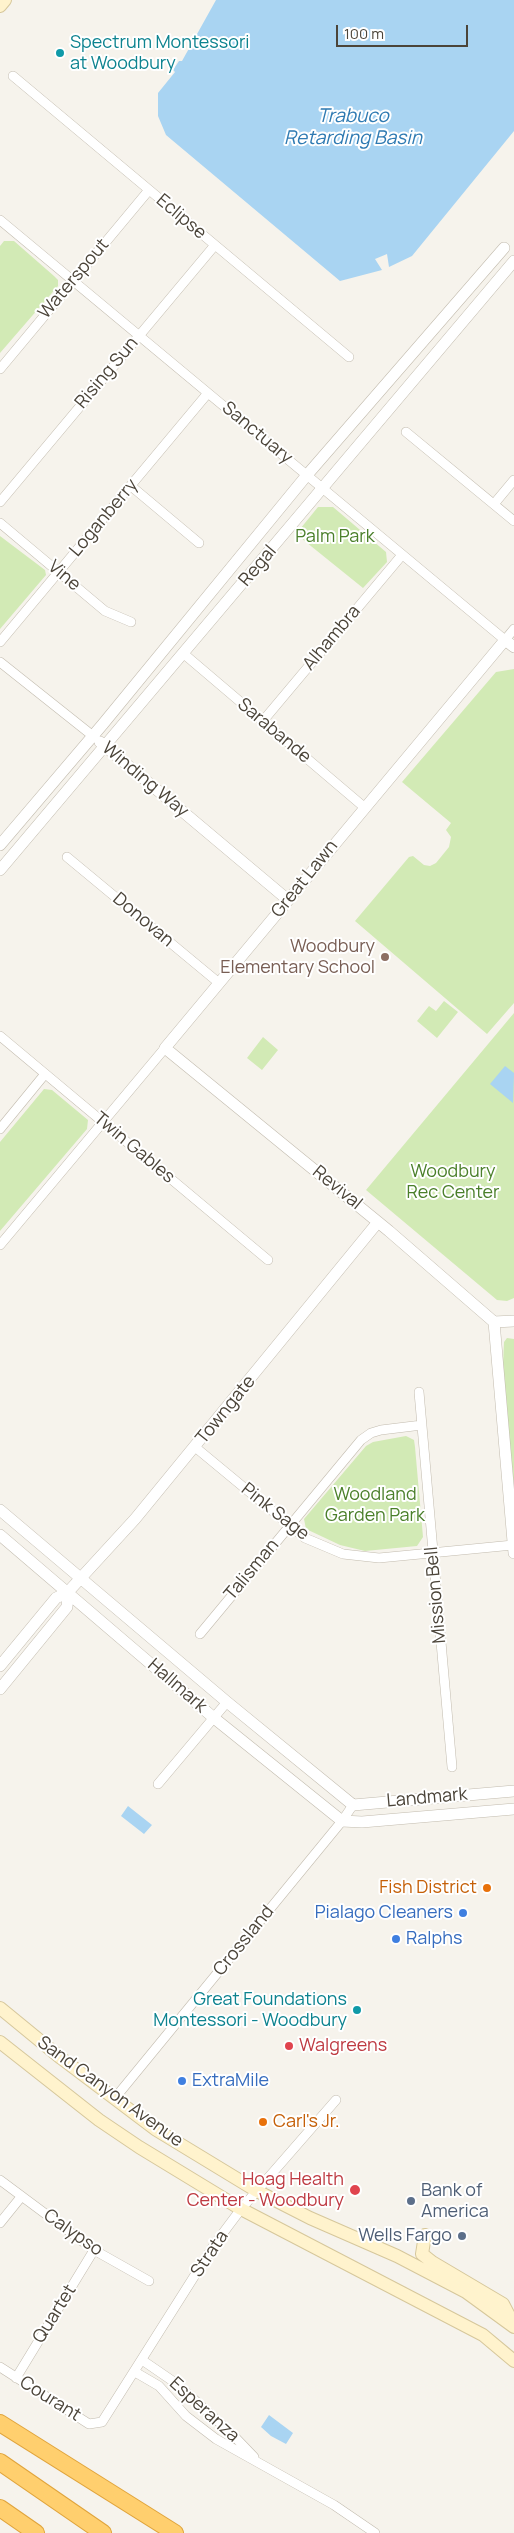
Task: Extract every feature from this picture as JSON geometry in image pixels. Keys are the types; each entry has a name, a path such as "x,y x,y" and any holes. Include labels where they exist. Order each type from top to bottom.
{"highway":[{"path":"0,2423 175,2533"},
{"path":"0,2462 103,2533"},
{"path":"0,2508 36,2533"}],"main road":[{"path":"0,6 5,0"},
{"name":"Sand Canyon Avenue","path":"0,2008 61,2058 155,2129 257,2191 310,2218 397,2256 466,2292 514,2326"},
{"name":"Sand Canyon Avenue","path":"0,2042 99,2120 139,2147 241,2209 483,2335 514,2361"},
{"path":"424,2235 422,2254 503,2304 514,2326"}],"street":[{"name":"Eclipse","path":"13,76 349,357"},
{"name":"Waterspout","path":"0,369 149,190"},
{"name":"Sanctuary","path":"3,222 510,644"},
{"path":"0,232 3,222"},
{"name":"Rising Sun","path":"0,502 215,245"},
{"path":"509,248 514,263"},
{"name":"Regal","path":"0,845 307,475 509,248"},
{"name":"Regal","path":"0,870 514,263"},
{"name":"Loganberry","path":"0,642 208,393"},
{"path":"406,432 514,521"},
{"path":"494,504 514,480"},
{"path":"131,486 199,542"},
{"name":"Vine","path":"0,523 105,611 131,622"},
{"name":"Alhambra","path":"262,722 402,555"},
{"name":"Great Lawn","path":"0,1245 364,807 510,644 514,629"},
{"name":"Sarabande","path":"184,654 364,807"},
{"name":"Winding Way","path":"0,662 105,746 288,900"},
{"name":"Donovan","path":"67,857 219,983"},
{"name":"Twin Gables","path":"0,1036 268,1260"},
{"name":"Revival","path":"165,1048 378,1222 494,1322"},
{"path":"0,1129 46,1074"},
{"name":"Towngate","path":"0,1666 56,1598 68,1592 82,1578 195,1448 378,1222"},
{"path":"512,1321 494,1322 514,1553"},
{"name":"Mission Bell","path":"419,1392 452,1767"},
{"name":"Talisman","path":"200,1634 361,1440 371,1433 381,1430 422,1425"},
{"name":"Pink Sage","path":"195,1448 290,1526 318,1544 356,1557 379,1558 513,1545"},
{"name":"Hallmark","path":"0,1510 227,1702 353,1805"},
{"name":"Hallmark","path":"0,1535 214,1718 342,1821"},
{"name":"Towngate","path":"0,1689 67,1607 68,1592"},
{"path":"158,1784 227,1702"},
{"name":"Landmark","path":"353,1805 514,1791"},
{"name":"Crossland","path":"115,2098 342,1821 353,1805"},
{"name":"Landmark","path":"342,1821 362,1822 514,1809"},
{"name":"Strata","path":"102,2422 214,2245 241,2209 336,2100"},
{"name":"Calypso","path":"0,2180 94,2250 149,2281"},
{"path":"0,2223 22,2197"},
{"name":"Quartet","path":"16,2378 94,2250"},
{"name":"Esperanza","path":"142,2360 177,2384 231,2432 261,2465"},
{"name":"Courant","path":"0,2367 89,2424 102,2422"},
{"name":"Esperanza","path":"135,2372 160,2386 186,2416 216,2439 334,2505 375,2533"}],"green space":[{"path":"4,241 14,241 58,280 58,286 0,353 0,246"},
{"name":"Palm Park","path":"318,507 333,507 386,552 387,562 363,588 296,534"},
{"path":"0,536 45,570 46,575 0,629"},
{"path":"514,669 514,1003 487,1034 355,921 409,857 413,856 424,865 430,866 436,863 449,847 451,837 446,830 451,823 402,782 496,672"},
{"path":"444,1001 458,1012 437,1038 417,1021 429,1006 436,1011"},
{"name":"Woodbury Rec Center","path":"514,1013 514,1298 507,1301 497,1300 366,1190"},
{"path":"263,1037 278,1050 262,1070 247,1058"},
{"path":"44,1089 52,1090 88,1120 87,1129 0,1231 0,1142"},
{"path":"507,1338 514,1339 514,1489 503,1365 504,1342"},
{"name":"Woodland Garden Park","path":"406,1436 414,1440 415,1447 423,1537 417,1546 365,1551 340,1545 306,1529 304,1519 366,1446 373,1442"}],"water":[{"name":"Trabuco Retarding Basin","path":"216,0 514,0 514,131 412,256 389,267 387,254 375,259 382,270 340,281 166,135 158,116 158,93 175,72 173,70 179,61 182,61"},
{"path":"505,1066 514,1073 513,1103 490,1084"},
{"path":"128,1806 152,1825 144,1834 121,1816"},
{"path":"269,2415 293,2433 286,2444 271,2436 261,2427"}],"place":[{"name":"Spectrum Montessori at Woodbury","path":"60,53"},
{"name":"Woodbury Elementary School","path":"385,957"},
{"name":"Fish District","path":"487,1888"},
{"name":"Pialago Cleaners","path":"463,1913"},
{"name":"Ralphs","path":"396,1939"},
{"name":"Great Foundations Montessori - Woodbury","path":"357,2010"},
{"name":"Walgreens","path":"289,2046"},
{"name":"ExtraMile","path":"182,2081"},
{"name":"Carl's Jr.","path":"263,2122"},
{"name":"Hoag Health Center - Woodbury","path":"355,2190"},
{"name":"Bank of America","path":"411,2201"},
{"name":"Wells Fargo","path":"462,2236"}]}
